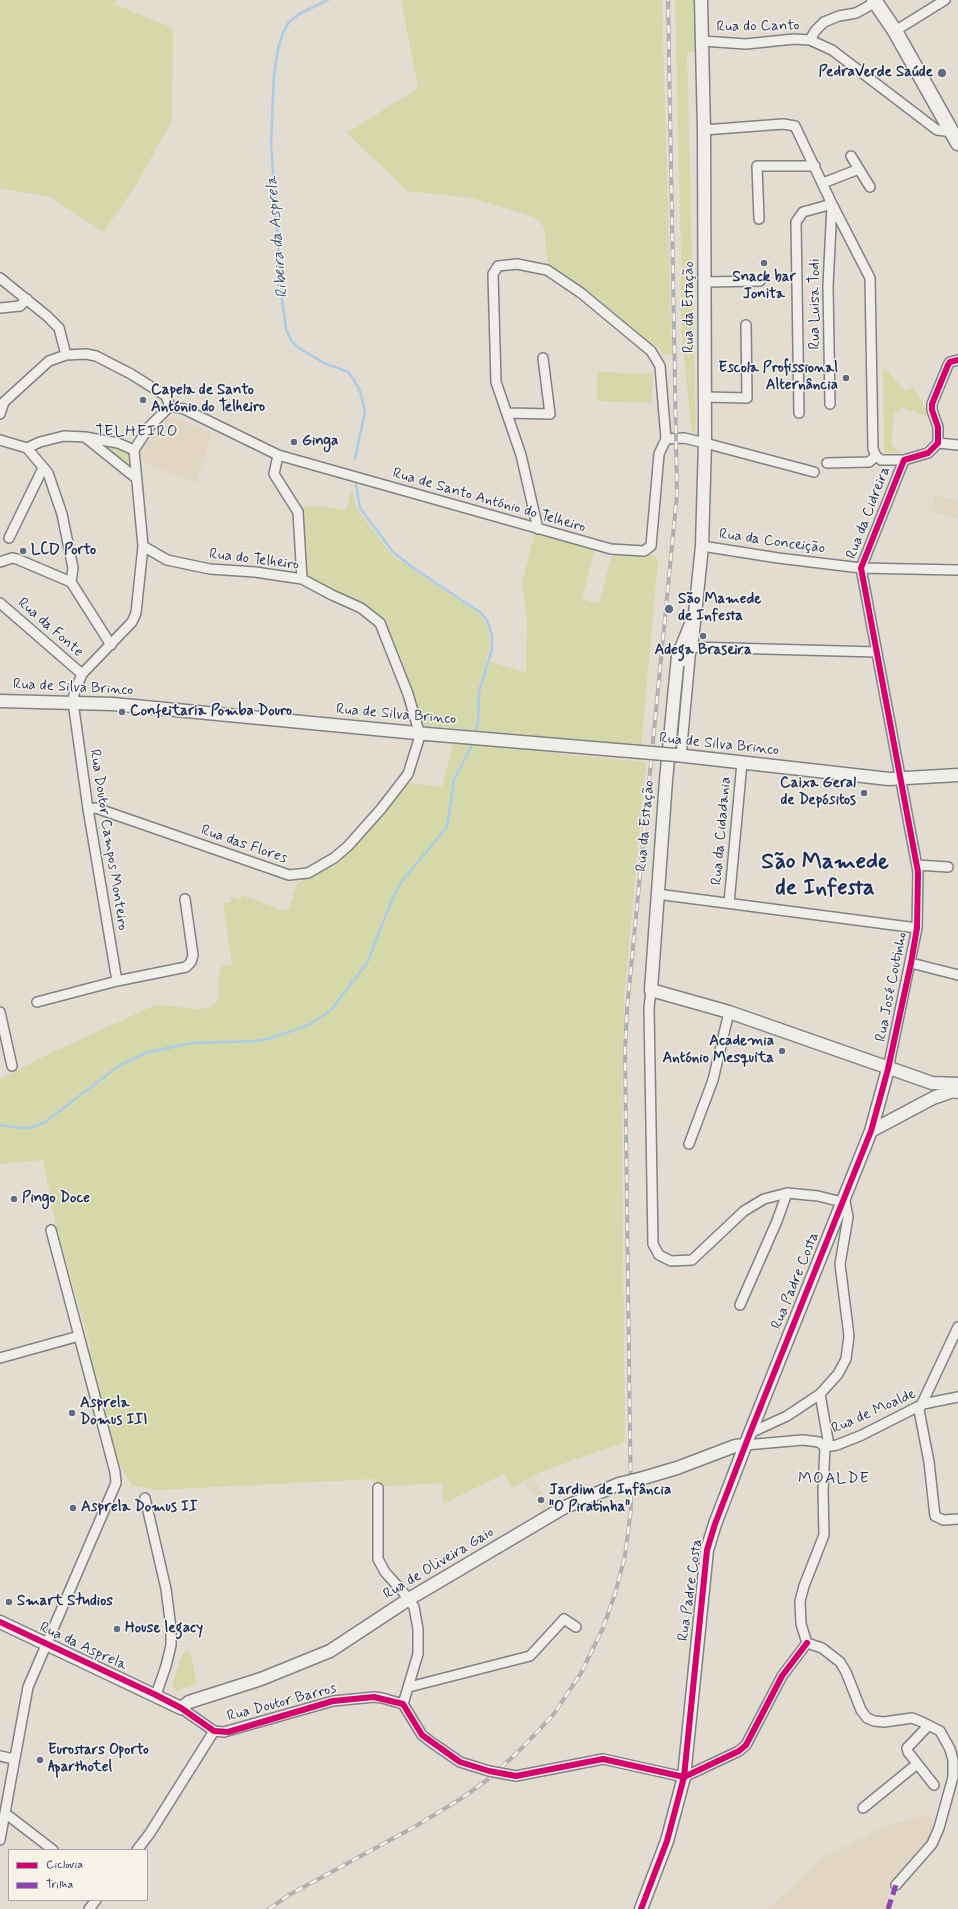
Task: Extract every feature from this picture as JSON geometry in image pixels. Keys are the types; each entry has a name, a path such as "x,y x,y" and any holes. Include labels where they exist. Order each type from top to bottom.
{"main road":[{"path":"875,1 895,31 955,138"}],"street":[{"name":"Rua da Estação","path":"678,756 702,546 706,397 706,282 701,0"},
{"path":"895,31 946,0"},
{"path":"810,40 815,31 824,22 839,16 856,13 875,1"},
{"name":"Rua do Canto","path":"702,41 746,44 794,39 810,40 832,50 937,130 955,138"},
{"path":"704,130 783,124 795,126 832,204 870,278 873,450 876,456 881,460 904,460"},
{"path":"851,156 870,187"},
{"path":"759,219 757,166 814,166"},
{"path":"823,183 859,169"},
{"path":"799,413 796,222 803,212 832,204"},
{"name":"Rua Luisa Todi","path":"830,404 828,286 832,204"},
{"path":"538,529 521,455 508,413 496,382 493,274 498,266 517,264 547,270 581,293 651,351 660,366 666,439 684,438 814,472"},
{"path":"0,278 27,299 59,328 66,355"},
{"path":"706,282 760,281"},
{"path":"0,308 20,306 27,299"},
{"path":"706,397 747,398 746,325"},
{"path":"0,414 2,399 49,361 66,355 86,354 96,356 131,374 166,396 170,406 149,427 134,450 143,546 136,613 132,622 82,674 74,694 73,702"},
{"path":"508,413 550,414 543,358"},
{"path":"958,360 948,365 932,404 932,410 938,427 938,443 958,445"},
{"name":"Rua de Santo António do Telheiro","path":"170,406 184,409 278,455 611,549 644,551 651,546 659,454 666,439"},
{"path":"27,448 40,442 64,436 85,437 118,443 134,450"},
{"path":"85,437 136,478"},
{"path":"0,440 27,448 48,473 70,546 73,568 71,582"},
{"name":"Rua da Cidreira","path":"900,778 861,568 904,460 928,453 938,443"},
{"path":"278,455 274,474 298,512 302,579"},
{"path":"827,463 869,462 876,456"},
{"path":"9,538 43,468"},
{"name":"Rua do Telheiro","path":"143,546 167,560 210,569 255,572 302,579 332,596 361,608 380,624 423,734"},
{"name":"Rua da Conceição","path":"702,546 778,558 861,568 958,570"},
{"path":"0,562 12,558 17,559 71,582 111,645"},
{"name":"Rua da Fonte","path":"0,604 82,674"},
{"name":"Rua da Estação","path":"651,990 666,780 678,656 695,614"},
{"name":"Rua da Estação","path":"678,665 691,647"},
{"path":"691,647 877,652"},
{"name":"Rua de Silva Brinco","path":"0,701 73,702 678,756 889,779 958,775"},
{"name":"Rua Doutor Campos Monteiro","path":"73,702 88,809 116,981"},
{"name":"Rua das Flores","path":"88,809 96,808 289,875 308,873 334,858 348,846 393,794 408,774 418,739 423,734"},
{"name":"Rua da Cidadania","path":"729,902 742,763"},
{"name":"Rua José Coutinho","path":"843,1198 871,1131 888,1069 917,928 917,865 900,778"},
{"path":"917,865 948,867"},
{"path":"657,894 775,908 917,928"},
{"path":"37,1002 116,981 186,966 191,962 193,955 185,899"},
{"path":"911,963 958,974"},
{"path":"750,1433 787,1416 820,1394 838,1374 846,1359 849,1336 840,1264 848,1217 843,1198 787,1193 764,1199 744,1211 708,1243 692,1260 671,1261 664,1259 659,1255 653,1244 651,990 729,1012 888,1069 932,1083 955,1088"},
{"path":"0,1012 12,1066"},
{"path":"689,1144 713,1080 729,1012"},
{"path":"932,1083 935,1091 933,1098"},
{"path":"871,1131 955,1088"},
{"path":"740,1305 777,1221 787,1193"},
{"name":"Rua Padre Costa","path":"641,1909 667,1841 684,1777 707,1550 736,1468 843,1198"},
{"path":"0,1840 28,1687 116,1483 115,1472 51,1230"},
{"path":"958,1327 919,1410 929,1462 935,1516 943,1520 958,1519"},
{"path":"0,1358 79,1336"},
{"path":"807,1643 801,1624 800,1601 804,1586 824,1535 823,1491 827,1433 820,1394"},
{"name":"Rua de Moalde","path":"826,1447 837,1445 862,1435 923,1404 958,1397"},
{"name":"Rua de Oliveira Gaio","path":"181,1708 189,1702 261,1679 330,1651 409,1599 563,1508 619,1484 677,1468 734,1446 803,1440 819,1442 826,1447"},
{"path":"717,1453 736,1468"},
{"path":"378,1488 378,1559 384,1572 414,1606 418,1654 403,1704 422,1735 460,1762 489,1771 516,1776 603,1759 684,1777 739,1751 746,1745 782,1676 807,1643"},
{"path":"145,1498 166,1589 172,1628 168,1659 156,1695"},
{"path":"409,1687 530,1656 564,1619 576,1627"},
{"name":"Rua da Asprela","path":"0,1622 156,1695"},
{"path":"807,1643 822,1648 840,1662 846,1672 861,1710 867,1718 874,1721 884,1722 912,1718 940,1731 956,1759 950,1793 937,1834 932,1844 896,1885"},
{"name":"Rua Doutor Barros","path":"156,1695 181,1708 214,1731 228,1732 333,1701 374,1696 403,1704"},
{"path":"928,1726 907,1748 916,1764 934,1785"},
{"path":"138,1849 150,1833 214,1731"},
{"path":"0,1756 14,1759"},
{"path":"863,1808 916,1764"},
{"path":"5,1813 53,1849"}],"shaded area":[{"path":"170,417 182,419 212,433 196,483 140,460 140,454 143,448 161,423"},
{"path":"935,495 958,501 958,519 930,511"},
{"name":"Jardim de Infância \"O Piratinha\"","path":"533,1477 552,1510 544,1514 525,1482"},
{"path":"929,1814 935,1829 929,1844 895,1882 889,1892 885,1909 768,1909 826,1856 885,1826"}],"green space":[{"path":"0,0 116,0 114,4 173,28 172,120 135,187 103,232 50,197 0,188"},
{"path":"401,0 662,0 672,355 662,355 659,347 645,342 548,266 544,227 536,218 472,198 407,191 347,133 418,88"},
{"path":"675,0 695,0 698,52 687,52 696,431 692,433 681,326 681,257"},
{"path":"883,366 905,391 913,387 925,407 927,405 930,418 901,407 899,412 894,412 891,445 902,453 884,453"},
{"path":"597,372 653,374 652,403 597,401"},
{"path":"109,447 115,447 126,451 132,460 131,467 129,468 113,454 109,450"},
{"path":"351,492 353,492 357,509 393,556 475,610 488,625 491,646 486,661 526,672 527,620 522,582 535,533 595,548 582,599 599,604 612,554 654,555 658,560 641,748 423,725 401,658 383,620 306,577 298,507 317,506 346,510"},
{"path":"453,743 646,762 624,999 622,1140 625,1442 540,1472 512,1488 504,1474 443,1504 442,1483 375,1487 374,1479 156,1490 132,1485 116,1459 87,1349 91,1348 56,1226 43,1160 0,1164 0,1079 51,1053 157,1004 192,1009 207,1008 216,1003 219,996 218,979 221,966 232,964 223,903 231,902 231,897 240,900 242,895 282,910 289,908 297,883 338,863 403,782 442,787"},
{"path":"186,1651 190,1652 197,1684 175,1691 172,1684 183,1653"}],"waterway":[{"name":"Ribeira da Asprela","path":"328,0 299,14 289,22 283,33 278,48 274,75 271,143 282,299 286,329 292,342 299,348 324,363 348,372 360,391 365,411 355,459"},
{"name":"Ribeira da Asprela","path":"356,485 360,508 393,552 412,567 481,613 488,622 492,636 492,650 479,691 478,723 476,731"},
{"name":"Ribeira da Asprela","path":"0,1125 21,1128 34,1127 45,1122 120,1065 148,1052 193,1043 256,1041 268,1039 309,1025 331,1010 367,963 391,902 402,881 447,827 454,780 472,745"}],"railway":[{"path":"269,1909 289,1895 416,1826 462,1798 490,1778 523,1747 553,1715 581,1673 603,1628 615,1594 625,1556 631,1509 625,1053 627,1009 677,494 668,0"}],"marked path":[{"path":"888,1909 896,1885"}],"cycle path":[{"path":"641,1909 667,1841 684,1777 707,1550 715,1524 750,1433 871,1131 888,1069 911,963 917,928 918,872 861,568 904,460 928,453 938,443 938,427 932,410 932,404 948,365 950,362 958,360"},
{"path":"0,1622 156,1695 181,1708 214,1731 228,1732 333,1701 374,1697 403,1704 422,1735 460,1762 489,1771 516,1776 603,1759 684,1777 739,1751 746,1745 782,1676 807,1643"}],"place":[{"name":"PedraVerde Saúde","path":"942,73"},
{"name":"Snack bar Jonita","path":"764,263"},
{"name":"Escola Profissional Alternância","path":"846,378"},
{"name":"Capela de Santo António do Telheiro","path":"143,400"},
{"name":"Ginga","path":"294,442"},
{"name":"LCD Porto","path":"23,551"},
{"name":"São Mamede de Infesta","path":"669,609"},
{"name":"Adega Braseira","path":"703,636"},
{"name":"Confeitaria Pomba Douro","path":"122,712"},
{"name":"Caixa Geral de Depósitos","path":"864,793"},
{"name":"Academia António Mesquita","path":"782,1051"},
{"name":"Pingo Doce","path":"14,1199"},
{"name":"Asprela Domus III","path":"72,1413"},
{"name":"Jardim de Infância \"O Piratinha\"","path":"541,1500"},
{"name":"Asprela Domus II","path":"73,1508"},
{"name":"Smart Studios","path":"9,1602"},
{"name":"House legacy","path":"117,1629"},
{"name":"Eurostars Oporto Aparthotel","path":"40,1760"}],"district":[{"name":"TELHEIRO","path":"137,433"},
{"name":"São Mamede de Infesta","path":"825,876"},
{"name":"MOALDE","path":"834,1480"}]}
